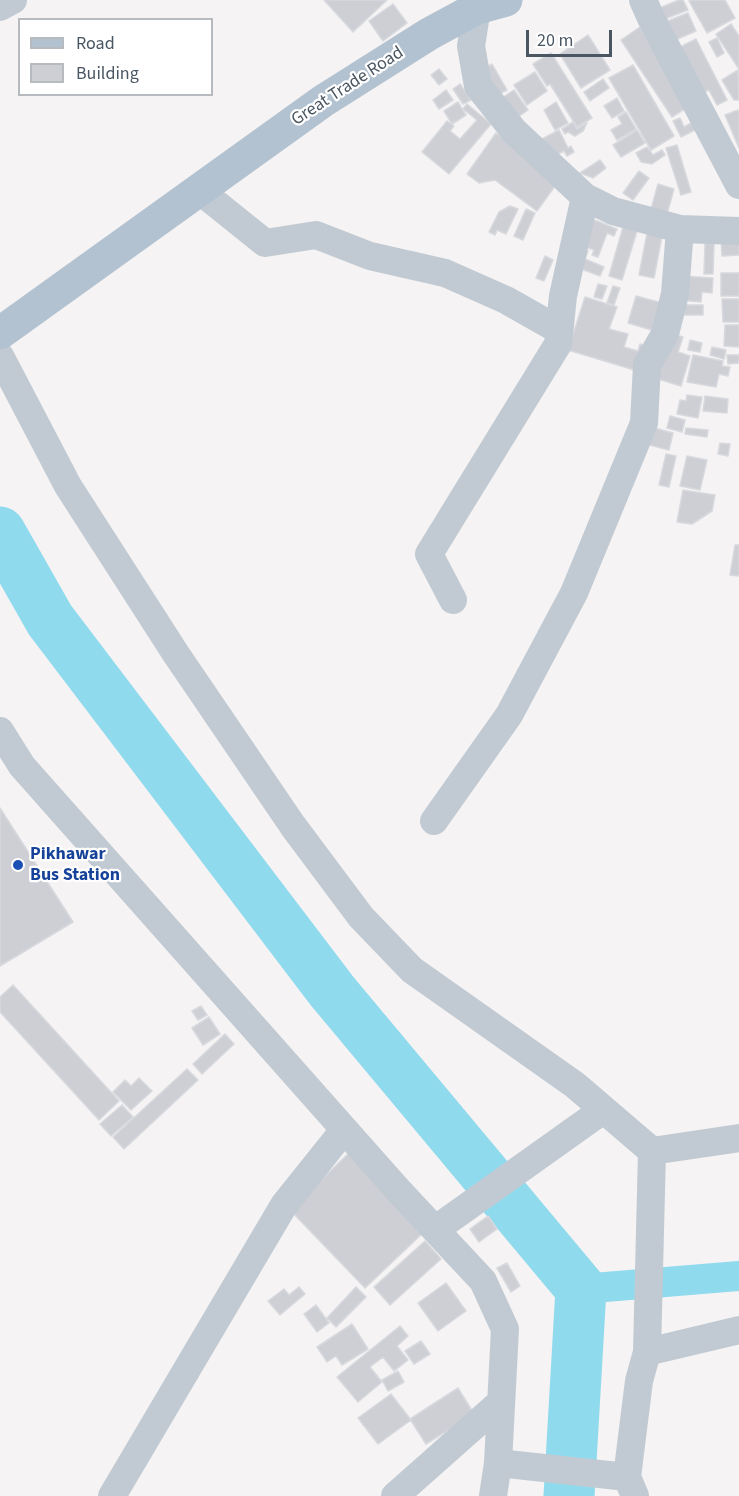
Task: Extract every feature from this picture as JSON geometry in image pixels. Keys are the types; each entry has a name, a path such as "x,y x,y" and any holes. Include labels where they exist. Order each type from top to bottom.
{"main road":[{"name":"Great Trade Road","path":"0,333 323,101 429,34 486,3"}],"street":[{"path":"0,7 13,0"},
{"path":"643,0 739,185"},
{"path":"486,3 471,46 478,86 514,131 585,197 613,211 680,229 739,231"},
{"path":"199,190 265,243 316,235 370,256 445,273 506,300 559,330"},
{"path":"453,600 429,554 558,344 563,296 585,197"},
{"path":"434,821 509,715 574,593 592,550 644,423 647,365 664,334 675,294 680,229"},
{"path":"0,356 68,486 176,654 292,826 361,917 412,970 575,1085 597,1115 652,1151 739,1138"},
{"path":"0,731 22,766 344,1130 398,1190 443,1225 483,1281 506,1329 498,1463 493,1496"},
{"path":"443,1225 597,1115"},
{"path":"112,1496 284,1205 344,1130"},
{"path":"498,1463 631,1486 639,1381 647,1352 652,1151"},
{"path":"647,1352 739,1330"},
{"path":"395,1496 501,1402"}],"building":[{"path":"324,0 387,0 353,32"},
{"path":"683,0 688,10 662,20 657,9"},
{"path":"725,0 735,18 707,33 689,1"},
{"path":"393,4 407,23 383,41 369,21"},
{"path":"688,13 696,31 673,41 665,22"},
{"path":"731,24 739,36 739,69 716,34"},
{"path":"640,27 691,105 672,117 621,40"},
{"path":"588,35 610,70 581,88 560,54"},
{"path":"717,38 724,53 717,57 709,42"},
{"path":"696,39 727,100 717,105 709,90 700,94 678,48"},
{"path":"551,53 592,118 577,127 550,84 547,86 533,64"},
{"path":"492,64 507,90 499,94 484,69"},
{"path":"633,65 674,136 651,150 609,78"},
{"path":"439,69 447,79 439,85 431,75"},
{"path":"738,70 739,100 734,100 722,80"},
{"path":"535,72 547,91 527,105 514,85"},
{"path":"603,79 609,88 590,101 584,92"},
{"path":"460,84 471,100 463,104 453,89"},
{"path":"446,90 453,100 439,109 433,100"},
{"path":"514,90 528,110 515,119 502,98"},
{"path":"617,98 624,111 612,118 604,106"},
{"path":"458,102 466,115 452,124 444,111"},
{"path":"556,102 568,123 555,130 544,110"},
{"path":"467,104 491,124 449,174 422,152 447,121 454,126 450,131 460,139 477,120 463,109"},
{"path":"738,110 739,112 739,148 725,115"},
{"path":"626,112 636,129 617,140 611,130 622,124 618,117"},
{"path":"680,118 684,127 695,121 699,128 681,137 673,121"},
{"path":"573,122 577,129 587,123 583,131 575,136 568,132 565,134 562,129"},
{"path":"559,130 568,148 571,146 574,152 567,156 564,151 551,157 542,139"},
{"path":"637,130 645,143 621,157 613,145"},
{"path":"496,133 560,179 537,211 495,180 479,183 467,174"},
{"path":"677,145 691,192 681,195 666,148"},
{"path":"647,147 653,155 662,150 665,155 652,164 641,162 636,153"},
{"path":"600,160 606,168 593,178 580,173"},
{"path":"639,171 649,178 633,200 623,193"},
{"path":"658,184 674,189 667,214 651,209"},
{"path":"510,206 518,209 506,234 497,230 495,235 489,232 499,212"},
{"path":"526,209 535,213 523,240 514,236"},
{"path":"592,219 617,229 614,236 607,233 598,257 592,255 594,250 581,245"},
{"path":"623,227 637,231 622,280 609,276"},
{"path":"648,228 663,231 654,278 639,275"},
{"path":"739,239 739,255 722,256 721,240"},
{"path":"705,243 714,244 713,274 704,274"},
{"path":"583,249 588,251 585,259 604,267 600,276 576,267"},
{"path":"545,256 553,260 544,281 536,278"},
{"path":"721,273 739,273 739,296 721,296"},
{"path":"681,276 713,278 712,293 702,292 701,302 680,300"},
{"path":"598,284 607,286 602,299 594,297"},
{"path":"613,286 620,288 614,305 607,303"},
{"path":"636,296 666,304 658,332 628,323"},
{"path":"585,297 617,307 609,329 628,334 624,347 638,351 640,344 649,347 641,372 568,350"},
{"path":"722,299 739,299 739,322 723,322"},
{"path":"684,305 703,305 703,315 684,315"},
{"path":"725,325 739,325 739,347 724,346"},
{"path":"669,333 683,337 678,352 690,356 681,386 655,378"},
{"path":"690,340 702,343 700,352 688,350"},
{"path":"712,347 726,350 724,359 710,355"},
{"path":"693,355 723,361 722,366 730,367 728,376 719,374 716,387 687,382"},
{"path":"727,355 739,355 739,363 728,364"},
{"path":"687,395 702,397 698,418 677,414 680,400 686,401"},
{"path":"705,396 728,399 727,413 703,411"},
{"path":"670,416 685,420 682,432 667,428"},
{"path":"647,426 673,433 669,450 642,443"},
{"path":"686,428 708,430 707,437 685,434"},
{"path":"720,443 730,444 728,456 718,454"},
{"path":"666,454 676,456 669,487 659,485"},
{"path":"687,456 707,460 700,490 680,486"},
{"path":"683,490 715,495 712,511 692,524 677,522"},
{"path":"735,545 739,545 739,576 730,575"},
{"name":"Pikhawar Bus Station","path":"0,808 73,922 0,966"},
{"path":"13,985 119,1101 99,1120 0,1012 0,997"},
{"path":"201,1006 207,1015 198,1020 192,1011"},
{"path":"209,1017 220,1034 203,1045 192,1028"},
{"path":"225,1034 234,1044 202,1074 193,1064"},
{"path":"187,1069 198,1080 124,1149 113,1137"},
{"path":"139,1078 152,1091 131,1110 113,1092 125,1080 131,1086"},
{"path":"122,1105 133,1117 111,1136 100,1124"},
{"path":"351,1151 426,1230 365,1288 290,1210"},
{"path":"488,1216 497,1229 479,1242 470,1229"},
{"path":"425,1241 441,1259 390,1305 374,1287"},
{"path":"507,1263 520,1286 511,1292 497,1268"},
{"path":"446,1283 466,1311 438,1331 418,1303"},
{"path":"299,1287 305,1294 280,1315 268,1301 284,1289 289,1295"},
{"path":"356,1287 366,1297 336,1327 327,1318"},
{"path":"316,1305 329,1323 317,1332 304,1314"},
{"path":"352,1324 368,1349 342,1365 336,1356 327,1362 317,1347"},
{"path":"400,1326 408,1336 397,1346 408,1360 394,1371 383,1357 370,1367 382,1382 358,1402 337,1377"},
{"path":"421,1341 430,1354 414,1364 405,1351"},
{"path":"398,1371 404,1382 388,1391 382,1380"},
{"path":"458,1388 474,1414 426,1444 410,1419"},
{"path":"391,1394 411,1420 378,1444 358,1418"}],"waterway":[{"path":"0,532 50,620 332,991 581,1289 569,1496"},
{"path":"581,1289 739,1276"}],"place":[{"name":"Pikhawar Bus Station","path":"18,865"}]}
